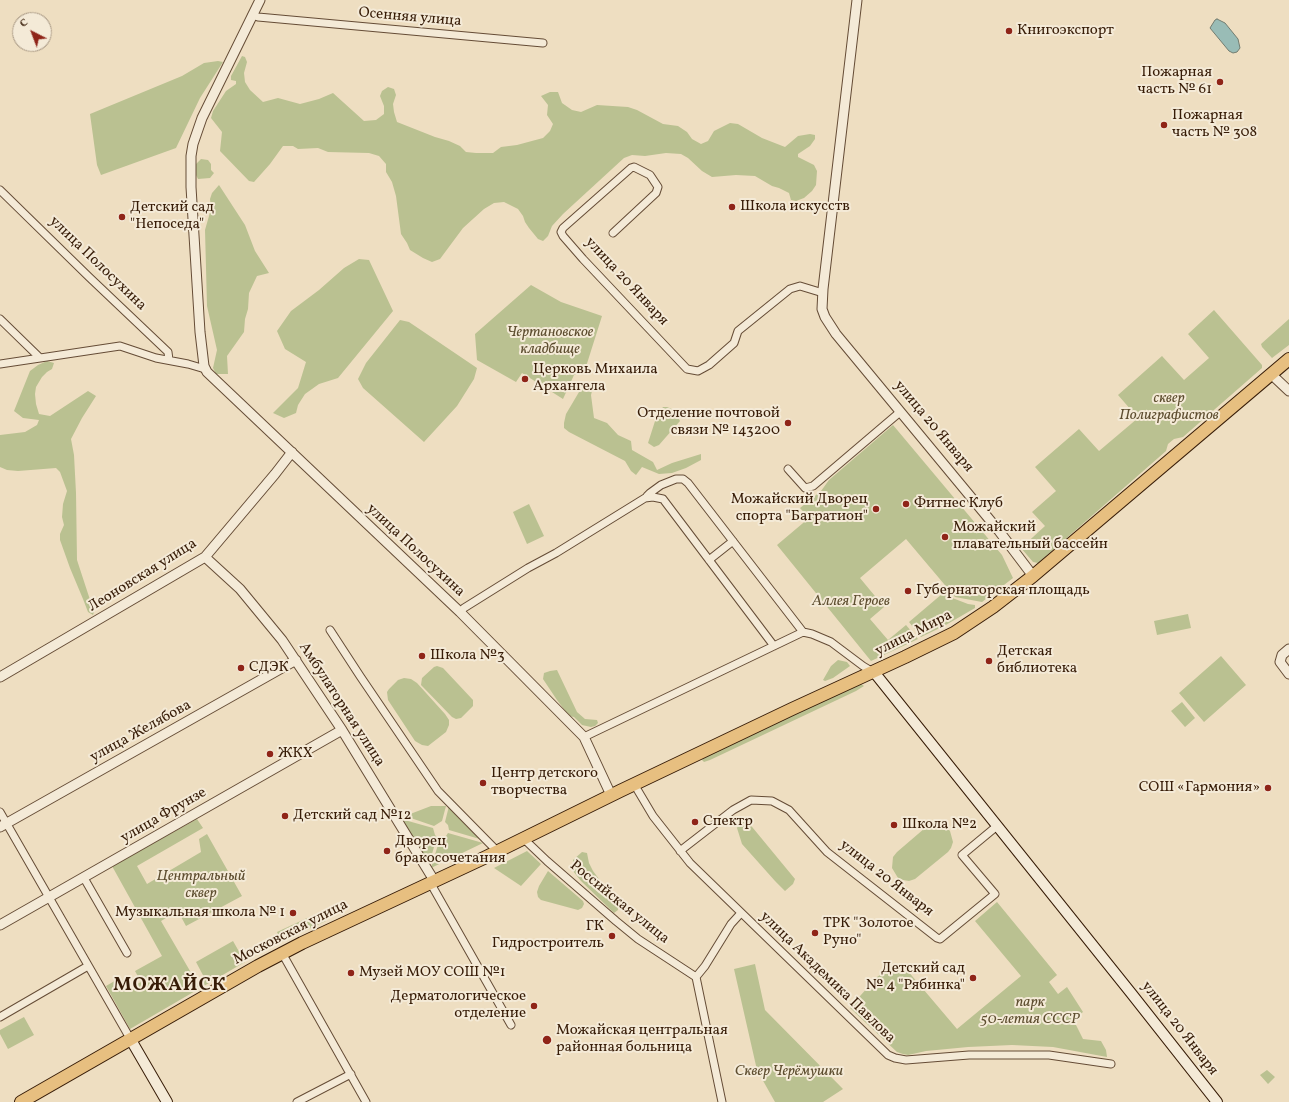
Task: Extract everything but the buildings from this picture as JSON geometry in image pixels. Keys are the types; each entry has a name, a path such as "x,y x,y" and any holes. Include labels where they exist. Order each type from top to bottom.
{"main road":[{"name":"улица Мира","path":"498,852 634,784 954,633 993,607 1033,576 1289,359"},
{"name":"улица 20 Января","path":"874,672 1217,1102"},
{"name":"Московская улица","path":"21,1102 282,953 317,935 498,852"},
{"path":"131,1040 167,1102"}],"street":[{"path":"205,369 202,361 200,332 191,187 191,156 202,118 260,0"},
{"name":"улица 20 Января","path":"857,0 822,309 829,324 999,531 1033,576"},
{"name":"Осенняя улица","path":"252,15 258,17 542,43"},
{"name":"улица 20 Января","path":"613,233 656,193 658,187 650,175 634,167 625,173 563,228 561,232 583,259 687,369 698,370 709,365 734,343 738,331 790,289 800,286 823,293"},
{"name":"улица Полосухина","path":"0,190 168,352 169,360"},
{"path":"0,319 39,357"},
{"name":"улица Полосухина","path":"0,364 116,346 156,358 205,369 460,612 584,737 611,796"},
{"path":"1271,374 1289,391"},
{"path":"788,469 805,488 813,486 900,412"},
{"name":"Леоновская улица","path":"0,677 205,557 292,452"},
{"path":"460,612 528,568 604,524 661,485 676,479 683,479 688,483 803,632 706,677 584,737"},
{"path":"647,496 663,498 774,646"},
{"path":"710,560 733,541"},
{"name":"Амбулаторная улица","path":"205,557 240,589 282,640 342,730 433,883 511,1025"},
{"path":"330,630 438,791 498,852"},
{"name":"улица 20 Января","path":"803,632 832,642 863,666 874,672"},
{"path":"1289,649 1282,654 1280,662 1289,674"},
{"name":"улица Желябова","path":"3,825 296,660"},
{"name":"улица Фрунзе","path":"0,925 342,730"},
{"name":"улица Академика Павлова","path":"634,784 653,816 690,863 888,1055 906,1060 969,1055 1050,1055 1111,1064"},
{"name":"улица 20 Января","path":"680,851 733,810 751,800 772,801 789,810 827,852 940,939 995,894 962,855 996,826"},
{"path":"0,812 3,825 49,898 131,1040"},
{"name":"Российская улица","path":"524,839 547,861 638,939 696,977"},
{"path":"84,878 127,953"},
{"path":"722,1102 696,977 705,966 724,934 741,913"},
{"path":"282,953 366,1102"},
{"path":"0,1017 88,966"},
{"path":"297,1102 351,1074"}],"green space":[{"path":"242,56 245,57 247,62 244,73 245,82 250,90 263,102 278,98 300,104 319,99 333,93 364,121 376,120 384,114 384,106 380,96 382,91 388,87 394,89 396,95 393,104 397,122 449,141 460,146 466,152 493,153 501,147 517,145 543,138 550,131 553,124 547,115 548,105 541,96 550,92 558,92 562,103 572,110 581,112 597,105 628,107 637,110 663,124 678,126 687,132 692,139 701,144 708,141 714,131 730,123 738,124 762,138 785,147 798,136 810,134 815,135 815,139 810,146 798,154 798,157 814,165 817,171 816,185 804,198 796,201 791,200 789,193 772,186 755,176 736,175 712,177 681,154 666,153 645,156 632,155 624,158 563,214 552,226 548,236 543,241 538,239 529,228 518,209 504,202 494,203 484,209 463,228 440,259 432,262 410,250 401,234 396,196 392,182 386,172 386,164 379,156 369,153 328,152 318,148 298,149 293,146 283,146 254,182 249,181 220,151 222,132 211,118 213,111 226,91 236,84 236,81 231,80 231,76"},
{"path":"218,61 223,62 200,98 176,148 101,175 97,165 90,114 182,76 204,63"},
{"path":"201,159 208,160 211,164 211,170 214,173 210,178 198,179 196,175 196,164"},
{"path":"219,185 245,225 255,251 269,273 257,276 249,293 244,332 227,356 228,374 216,374 213,368 217,350 207,306 205,230 211,209 210,199 212,193"},
{"path":"359,259 369,260 393,311 338,378 319,384 305,394 298,405 296,413 284,418 273,413 298,388 306,362 285,349 277,331 291,311 319,290 344,268"},
{"name":"Чертановское кладбище","path":"531,285 561,302 602,316 584,373 574,375 563,399 522,373 516,382 477,360 475,334"},
{"name":"сквер Полиграфистов","path":"1214,310 1262,365 1262,368 1183,437 1174,439 1168,444 1166,451 1038,563 1033,562 1021,548 1045,526 1032,512 1056,491 1035,467 1079,429 1099,451 1138,418 1118,395 1162,356 1184,380 1209,358 1188,334"},
{"path":"1289,319 1289,345 1272,358 1261,344"},
{"path":"400,320 409,322 477,368 474,379 457,406 424,442 363,388 358,379 366,363"},
{"path":"47,361 54,363 52,369 42,377 36,387 36,404 39,414 50,416 88,391 96,396 71,439 74,455 76,493 77,560 94,612 93,615 88,612 60,540 60,534 64,525 62,517 63,504 67,491 60,472 56,468 18,471 7,470 0,467 0,435 25,432 37,425 39,420 23,418 14,411 30,371"},
{"path":"585,386 590,387 592,391 591,395 594,418 607,423 618,435 631,441 632,450 653,462 657,470 672,463 701,454 701,460 672,473 659,474 642,467 636,475 631,471 625,461 564,428 566,414 579,392"},
{"path":"663,407 674,410 680,421 659,445 654,447 648,443 656,418"},
{"name":"Аллея Героев","path":"893,425 1002,555 1013,578 982,602 955,597 906,539 860,578 884,607 870,619 888,640 906,625 918,639 871,661 777,545 809,518 800,508 821,491 829,480"},
{"path":"529,504 544,536 527,544 513,512"},
{"path":"942,594 968,604 975,605 975,608 921,637 909,622"},
{"path":"1188,614 1191,628 1157,635 1154,621"},
{"path":"1221,656 1246,685 1204,722 1179,693"},
{"path":"838,660 847,662 850,666 833,678 825,681 823,680 831,666"},
{"path":"437,666 443,668 473,700 473,706 461,718 456,719 452,717 421,685 422,678"},
{"path":"557,670 577,712 585,719 597,720 598,723 595,726 591,727 582,725 574,717 569,716 557,700 543,679 544,673"},
{"path":"404,678 411,679 417,683 449,720 449,725 446,732 428,746 422,745 415,741 388,700 387,692 389,689 398,680"},
{"path":"861,684 864,686 856,691 710,760 704,762 702,760 703,757"},
{"path":"1182,702 1195,718 1185,727 1171,711"},
{"path":"431,806 446,806 442,821 434,826 405,816"},
{"path":"449,806 483,840 449,830 448,825 445,822"},
{"name":"Центральный сквер","path":"197,819 203,828 137,866 147,884 201,852 199,839 207,834 242,896 186,926 178,911 161,921 197,983 205,979 196,962 233,941 245,962 130,1029 106,986 118,979 126,990 141,982 135,971 162,956 112,866"},
{"path":"401,819 433,828 437,837 429,864"},
{"path":"740,822 748,822 795,879 793,884 785,891 742,844 737,828"},
{"path":"936,824 941,824 950,831 953,842 951,848 915,879 909,881 898,878 892,868 893,857 925,828"},
{"path":"448,833 483,843 431,868 440,838 446,836"},
{"path":"527,851 541,864 521,886 494,868"},
{"path":"582,852 587,853 589,863 593,871 617,903 618,910 614,913 581,881 573,871 573,860"},
{"path":"548,871 583,901 584,904 582,908 578,910 541,900 538,897 537,892 539,886"},
{"name":"парк 50-летия СССР","path":"997,902 1057,975 1049,982 1058,994 1067,987 1083,1012 1078,1016 1075,1023 1083,1039 1101,1041 1106,1050 1107,1057 1053,1047 1012,1045 926,1051 908,1055 897,1052 850,1008 877,977 890,968 898,966 907,970 957,1029 1021,976 975,921"},
{"path":"320,912 326,921 281,942 277,932"},
{"name":"Сквер Черёмушки","path":"755,964 765,1010 843,1089 823,1102 775,1102 757,1070 734,969"},
{"path":"24,1017 34,1035 8,1049 0,1034 0,1030"},
{"path":"1267,1070 1275,1077 1268,1084 1260,1075"}],"water":[{"path":"1217,19 1225,23 1238,39 1240,48 1237,52 1233,53 1229,51 1210,28"}],"place":[{"name":"Книгоэкспорт","path":"1009,31"},
{"name":"Пожарная часть № 61","path":"1220,82"},
{"name":"Пожарная часть № 308","path":"1164,125"},
{"name":"Школа искусств","path":"732,207"},
{"name":"Детский сад \"Непоседа\"","path":"122,217"},
{"name":"Церковь Михаила Архангела","path":"525,379"},
{"name":"Отделение почтовой связи № 143200","path":"788,423"},
{"name":"Фитнес Клуб","path":"906,504"},
{"name":"Можайский Дворец спорта \"Багратион\"","path":"876,509"},
{"name":"Можайский плавательный бассейн","path":"945,537"},
{"name":"Губернаторская площадь","path":"908,591"},
{"name":"Школа №3","path":"422,656"},
{"name":"Детская библиотека","path":"989,661"},
{"name":"СДЭК","path":"241,668"},
{"name":"ЖКХ","path":"270,754"},
{"name":"Центр детского творчества","path":"483,783"},
{"name":"СОШ «Гармония»","path":"1268,788"},
{"name":"Детский сад №12","path":"285,816"},
{"name":"Спектр","path":"695,822"},
{"name":"Школа №2","path":"894,825"},
{"name":"Дворец бракосочетания","path":"387,851"},
{"name":"Музыкальная школа № 1","path":"293,913"},
{"name":"ТРК \"Золотое Руно\"","path":"815,933"},
{"name":"ГК Гидростроитель","path":"612,936"},
{"name":"Музей МОУ СОШ №1","path":"351,973"},
{"name":"Детский сад № 4 \"Рябинка\"","path":"973,978"},
{"name":"Дерматологическое отделение","path":"534,1006"},
{"name":"Можайская центральная районная больница","path":"547,1040"}],"district":[{"name":"МОЖАЙСК","path":"170,987"}]}
